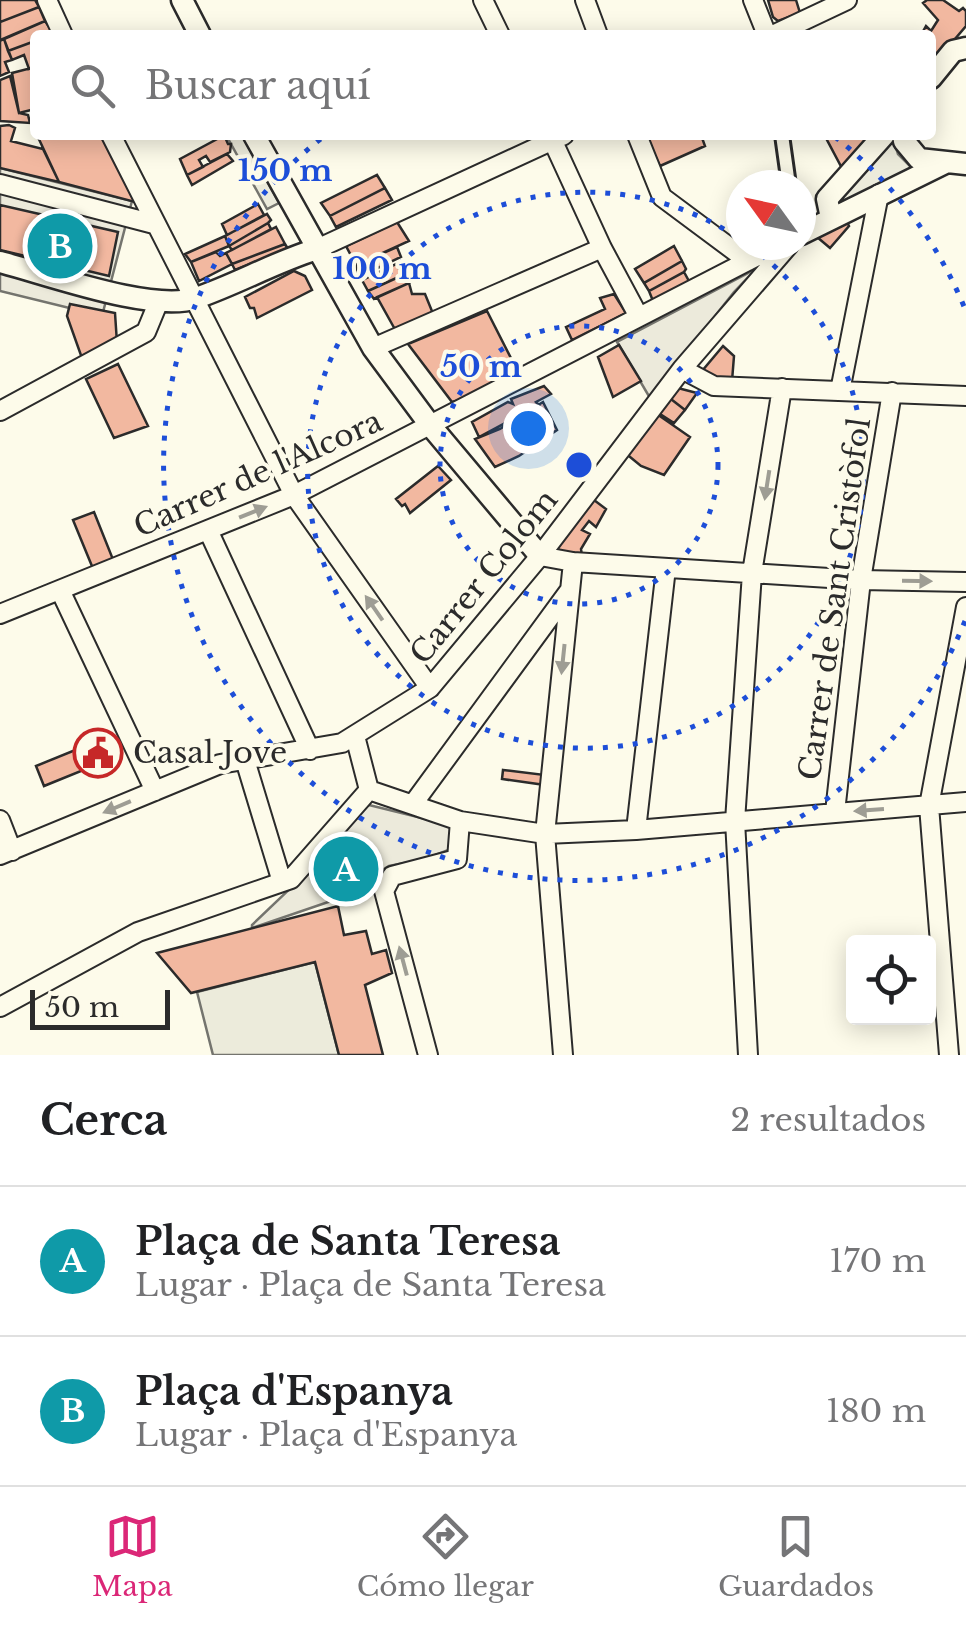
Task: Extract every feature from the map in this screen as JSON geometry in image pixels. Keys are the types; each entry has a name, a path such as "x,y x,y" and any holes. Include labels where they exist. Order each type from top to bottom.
{"street":[{"path":"47,0 62,30"},
{"path":"182,0 197,30"},
{"path":"483,0 498,30"},
{"path":"585,0 596,30"},
{"path":"753,0 768,30"},
{"path":"781,30 847,0"},
{"path":"936,73 959,50 966,33"},
{"path":"113,140 294,495 430,688"},
{"path":"257,140 373,348 430,424 540,556 573,562 861,580 966,582"},
{"path":"0,262 158,303 193,300 317,249 550,140"},
{"path":"557,140 602,248 639,317"},
{"path":"639,140 662,197 748,261"},
{"path":"783,140 787,170"},
{"path":"831,218 828,199 880,140"},
{"path":"904,140 919,159 956,163"},
{"path":"816,226 879,194 956,163"},
{"path":"0,184 154,224"},
{"path":"840,391 879,194"},
{"path":"373,348 602,248"},
{"name":"Carrer Colom","path":"6,853 220,764 310,750 355,736 430,688 540,556 682,369 775,260"},
{"name":"Carrer de l'Alcora","path":"0,614 294,495 748,261"},
{"path":"0,411 146,332 158,303"},
{"path":"682,369 714,386 966,396"},
{"path":"748,1055 736,821 752,573 782,388"},
{"name":"Carrer de Sant Cristòfol","path":"834,812 861,580 892,392"},
{"path":"208,530 310,750"},
{"path":"563,1055 545,834 573,562"},
{"path":"636,830 666,568"},
{"path":"60,590 155,791"},
{"path":"413,804 570,590"},
{"path":"949,1055 928,806 966,607"},
{"path":"355,736 369,790"},
{"path":"245,760 282,882"},
{"path":"369,790 460,821 545,834 966,802"},
{"path":"0,1007 138,932 291,879 369,790"},
{"path":"0,820 6,853"},
{"path":"428,1055 384,891 392,876 457,858 460,821"}],"shaded area":[{"path":"229,140 245,140 279,203 267,209"},
{"path":"888,140 894,140 898,154 914,170 832,206"},
{"path":"0,168 132,201 102,316 0,291"},
{"path":"756,269 734,292 650,398 617,342"},
{"path":"369,805 450,825 454,837 451,849 389,866 379,872 375,886 252,928 357,813"},
{"path":"315,962 339,1055 213,1055 197,992"}],"building":[{"path":"0,0 35,0 39,7 0,22"},
{"path":"768,0 796,0 800,13 778,21"},
{"path":"943,0 959,11 966,11 966,26 936,61 936,30 932,30 938,20 923,3"},
{"path":"39,7 45,21 0,40 0,22"},
{"path":"45,21 51,30 30,30 30,43 8,51 4,39"},
{"path":"4,39 12,60 5,62 9,72 0,76 0,41"},
{"path":"30,43 30,69 24,55 12,60 8,51"},
{"path":"30,68 30,110 19,113 12,73"},
{"path":"10,76 19,113 28,115 30,123 0,121 0,80"},
{"path":"0,126 15,128 11,141 43,149 59,182 0,168"},
{"path":"39,140 108,140 135,202 59,182"},
{"path":"215,140 231,144 230,152 210,162 206,156 199,160 203,167 187,175 180,159"},
{"path":"647,140 703,140 705,146 660,166"},
{"path":"827,140 868,140 869,142 844,172"},
{"path":"227,154 233,161 192,185 187,175"},
{"path":"377,175 385,188 330,216 321,203"},
{"path":"385,188 392,200 336,227 330,216"},
{"path":"258,204 264,215 227,235 222,224"},
{"path":"0,205 118,232 109,276 0,250"},
{"path":"267,214 271,220 268,223 229,246 225,236"},
{"path":"397,222 409,241 356,265 346,246"},
{"path":"847,222 849,226 830,248 817,237"},
{"path":"268,223 271,229 232,250 229,246"},
{"path":"276,227 285,244 232,264 226,253"},
{"path":"225,236 229,246 191,262 185,254"},
{"path":"285,244 288,249 235,270 232,264"},
{"path":"674,246 682,261 644,283 635,269"},
{"path":"397,247 401,257 359,277 356,265"},
{"path":"216,252 220,256 226,253 232,264 199,281 191,262"},
{"path":"682,261 684,272 649,291 644,283"},
{"path":"396,264 403,275 368,291 362,280"},
{"path":"294,271 305,276 312,290 257,318 245,297"},
{"path":"684,272 690,283 653,301 649,291"},
{"path":"403,275 409,283 374,299 368,291"},
{"path":"409,283 412,294 425,294 434,316 397,333 377,297"},
{"path":"614,294 626,313 572,340 566,327 605,309 600,298"},
{"path":"70,304 115,313 117,343 83,361 67,316"},
{"path":"487,311 517,370 465,399 452,402 408,344"},
{"path":"619,345 641,381 613,397 598,357"},
{"path":"723,346 734,356 732,381 717,381 702,371"},
{"path":"118,364 148,426 114,438 86,379"},
{"path":"544,386 551,394 536,402 539,405 479,437 472,422 508,402 513,404 511,399"},
{"path":"674,387 697,393 685,410 667,396"},
{"path":"667,396 685,410 674,423 657,412"},
{"path":"543,402 557,430 495,467 475,439 500,429"},
{"path":"654,412 690,437 664,475 641,466 624,452"},
{"path":"438,466 451,480 410,513 396,499"},
{"path":"590,497 606,509 596,527 589,521 582,530 590,534 581,549 582,556 560,554 553,548"},
{"path":"94,512 114,562 94,571 73,520"},
{"path":"100,740 108,760 44,786 36,766"},
{"path":"503,770 545,775 545,785 502,779"},
{"path":"338,906 344,935 366,931 372,954 386,950 392,973 365,985 383,1055 339,1055 315,962 191,993 157,953"}],"place":[{"name":"Plaça d'Espanya","path":"60,246"},
{"name":"Casal Jove","path":"98,753"},
{"name":"Plaça de Santa Teresa","path":"346,869"}]}
